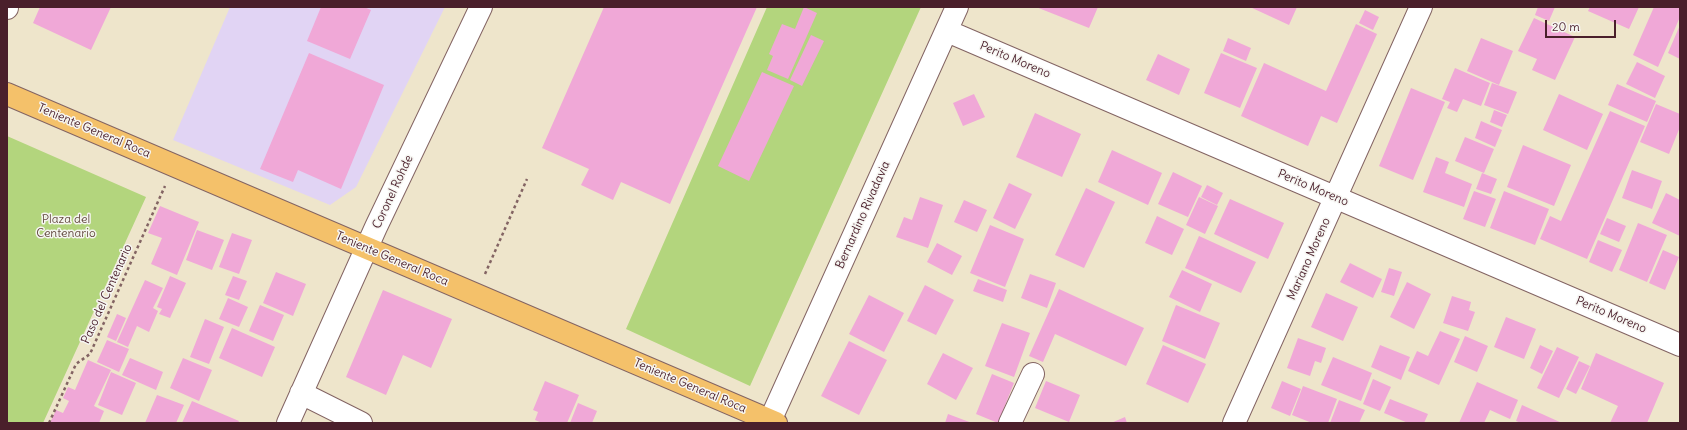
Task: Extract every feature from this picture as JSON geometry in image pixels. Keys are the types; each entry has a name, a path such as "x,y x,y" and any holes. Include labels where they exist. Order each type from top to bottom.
{"main road":[{"name":"Teniente General Roca","path":"7,94 772,422"}],"street":[{"name":"Coronel Rohde","path":"288,423 366,248 481,7"},
{"name":"Bernardino Rivadavia","path":"772,422 957,7"},
{"name":"Mariano Moreno","path":"1234,423 1422,7"},
{"name":"Perito Moreno","path":"946,31 1680,345"},
{"path":"1010,423 1034,374"},
{"path":"301,393 361,423"}],"path":[{"name":"Paso del Centenario","path":"49,423 76,364 90,354 174,166"},
{"path":"476,295 526,179"}],"shaded area":[{"path":"230,7 445,7 356,187 330,205 173,140"}],"green space":[{"path":"767,7 921,7 750,386 626,329"},
{"name":"Plaza del Centenario","path":"7,136 146,197 43,423 7,423"}],"building":[{"path":"40,7 111,7 91,50 33,23"},
{"path":"321,7 364,7 371,10 350,59 307,41"},
{"path":"604,7 757,7 670,204 621,182 613,200 581,185 589,169 542,148"},
{"path":"804,7 817,13 788,79 767,70 773,56 769,54 782,24 795,29"},
{"path":"1036,7 1098,7 1089,28"},
{"path":"1250,7 1297,7 1289,25"},
{"path":"1538,7 1555,7 1549,21 1535,15"},
{"path":"1590,7 1639,7 1629,29 1588,11"},
{"path":"1654,7 1680,7 1680,17 1658,67 1633,55"},
{"path":"1365,10 1379,17 1373,30 1359,23"},
{"path":"1534,18 1575,37 1555,80 1532,70 1537,59 1518,51"},
{"path":"1356,24 1377,34 1337,123 1321,116 1308,146 1241,116 1264,63 1326,91"},
{"path":"1680,25 1680,59 1668,53"},
{"path":"811,35 824,41 802,86 790,80"},
{"path":"1228,38 1251,48 1246,61 1223,51"},
{"path":"1481,38 1513,51 1499,85 1467,71"},
{"path":"309,53 384,85 341,189 298,170 293,182 260,169"},
{"path":"1221,53 1257,68 1240,108 1204,93"},
{"path":"1158,54 1190,69 1179,95 1146,80"},
{"path":"1637,62 1665,76 1655,98 1626,84"},
{"path":"1455,68 1490,83 1481,106 1463,99 1457,112 1447,108 1450,102 1442,99"},
{"path":"762,72 794,86 749,181 718,166"},
{"path":"1492,83 1517,92 1508,114 1484,105"},
{"path":"1617,84 1656,101 1647,122 1608,105"},
{"path":"1411,88 1445,102 1413,180 1379,166"},
{"path":"974,94 985,117 963,126 953,103"},
{"path":"1559,94 1603,114 1587,150 1543,130"},
{"path":"1656,104 1680,114 1680,127 1669,154 1640,142"},
{"path":"1494,110 1507,115 1502,127 1490,122"},
{"path":"1610,111 1645,126 1587,259 1540,239 1550,216 1561,221"},
{"path":"1035,113 1081,134 1062,177 1016,157"},
{"path":"1481,121 1502,130 1495,147 1475,138"},
{"path":"1465,137 1494,149 1484,173 1455,161"},
{"path":"1523,145 1571,165 1554,206 1507,187"},
{"path":"1112,150 1162,173 1148,205 1098,182"},
{"path":"1436,157 1449,162 1445,173 1472,184 1464,207 1423,192"},
{"path":"1632,170 1662,181 1652,209 1622,198"},
{"path":"1173,172 1202,186 1188,217 1158,204"},
{"path":"1482,173 1497,179 1491,194 1476,189"},
{"path":"1009,183 1032,194 1015,229 993,218"},
{"path":"1207,185 1223,193 1217,205 1201,197"},
{"path":"1086,188 1115,202 1084,268 1055,255"},
{"path":"1474,191 1496,199 1485,227 1463,219"},
{"path":"1504,191 1549,209 1535,245 1490,228"},
{"path":"1666,193 1680,200 1680,236 1652,223"},
{"path":"920,197 943,205 928,248 896,237 904,217 912,220"},
{"path":"1199,197 1218,206 1205,234 1186,225"},
{"path":"1230,199 1284,223 1268,259 1214,234"},
{"path":"964,200 987,210 977,232 954,222"},
{"path":"160,206 199,222 177,275 151,264 162,238 148,233"},
{"path":"1157,216 1184,229 1172,255 1145,243"},
{"path":"1607,218 1626,226 1619,242 1600,234"},
{"path":"1638,223 1667,235 1647,282 1619,270"},
{"path":"990,225 1024,239 1005,287 970,273"},
{"path":"197,230 224,240 212,270 186,260"},
{"path":"232,233 252,240 239,274 219,267"},
{"path":"1199,236 1256,262 1241,293 1185,268"},
{"path":"1598,240 1622,250 1612,272 1589,262"},
{"path":"937,243 962,256 952,275 927,262"},
{"path":"1663,250 1679,257 1665,290 1649,283"},
{"path":"1350,263 1382,279 1373,298 1340,282"},
{"path":"1389,268 1402,272 1394,296 1381,292"},
{"path":"1182,270 1212,284 1200,312 1169,297"},
{"path":"276,272 306,284 293,316 263,303"},
{"path":"1030,274 1056,283 1047,308 1021,298"},
{"path":"170,276 186,283 170,318 159,314 162,309 157,307"},
{"path":"233,276 247,281 239,300 225,295"},
{"path":"978,279 1007,290 1003,302 973,291"},
{"path":"145,280 163,288 153,308 158,311 149,332 137,326 128,347 117,342"},
{"path":"1407,282 1431,294 1414,329 1390,317"},
{"path":"925,285 954,300 936,335 907,321"},
{"path":"1059,289 1144,328 1126,366 1055,334 1043,362 1029,356"},
{"path":"383,290 452,319 431,368 403,355 386,395 346,377"},
{"path":"1326,293 1358,307 1343,341 1311,327"},
{"path":"869,295 904,313 884,352 849,334"},
{"path":"1452,296 1471,302 1469,310 1475,312 1468,331 1443,323"},
{"path":"228,298 248,307 239,327 219,319"},
{"path":"260,305 284,315 273,341 249,331"},
{"path":"1176,305 1220,323 1205,359 1162,341"},
{"path":"117,314 126,318 116,341 107,337"},
{"path":"1506,317 1536,329 1524,359 1494,347"},
{"path":"205,319 224,327 209,364 190,357"},
{"path":"1002,323 1030,333 1014,377 985,366"},
{"path":"232,328 275,347 262,377 219,358"},
{"path":"1440,331 1460,339 1439,385 1408,371 1417,351 1428,356"},
{"path":"1465,336 1488,346 1477,372 1454,362"},
{"path":"1298,338 1326,348 1321,363 1315,361 1310,376 1287,368"},
{"path":"107,340 129,349 119,372 97,362"},
{"path":"849,341 887,360 859,415 821,396"},
{"path":"1163,345 1206,364 1188,403 1146,384"},
{"path":"1380,345 1410,357 1401,380 1371,367"},
{"path":"1540,345 1553,351 1542,374 1530,368"},
{"path":"1557,347 1579,357 1559,398 1537,388"},
{"path":"943,353 973,368 956,400 927,384"},
{"path":"1596,353 1664,383 1647,423 1610,423 1618,406 1581,389"},
{"path":"1333,357 1372,373 1361,401 1321,385"},
{"path":"130,358 163,372 156,390 122,375"},
{"path":"183,358 212,370 199,401 170,388"},
{"path":"88,360 111,370 94,406 104,411 99,423 50,423 56,410 63,413 69,401 63,398 68,387 75,390"},
{"path":"1579,361 1590,366 1576,394 1566,389"},
{"path":"111,372 136,383 122,415 98,405"},
{"path":"992,374 1014,383 998,423 976,414"},
{"path":"1373,379 1391,387 1380,411 1363,404"},
{"path":"545,381 579,395 567,423 542,423 535,420 538,412 533,410"},
{"path":"1046,381 1080,395 1069,422 1035,408"},
{"path":"1282,381 1301,389 1290,416 1271,408"},
{"path":"1477,382 1518,400 1510,419 1490,410 1484,423 1459,423"},
{"path":"1303,386 1337,399 1328,423 1312,423 1292,415"},
{"path":"157,395 184,405 176,423 145,423"},
{"path":"1390,399 1428,414 1424,423 1408,423 1384,413"},
{"path":"1339,400 1365,410 1359,423 1330,423"},
{"path":"192,401 239,421 238,423 182,423"},
{"path":"578,403 597,411 592,423 570,423"},
{"path":"1522,405 1562,423 1521,423 1516,421"},
{"path":"948,414 972,423 945,423"},
{"path":"1125,417 1127,423 1111,423"}]}
